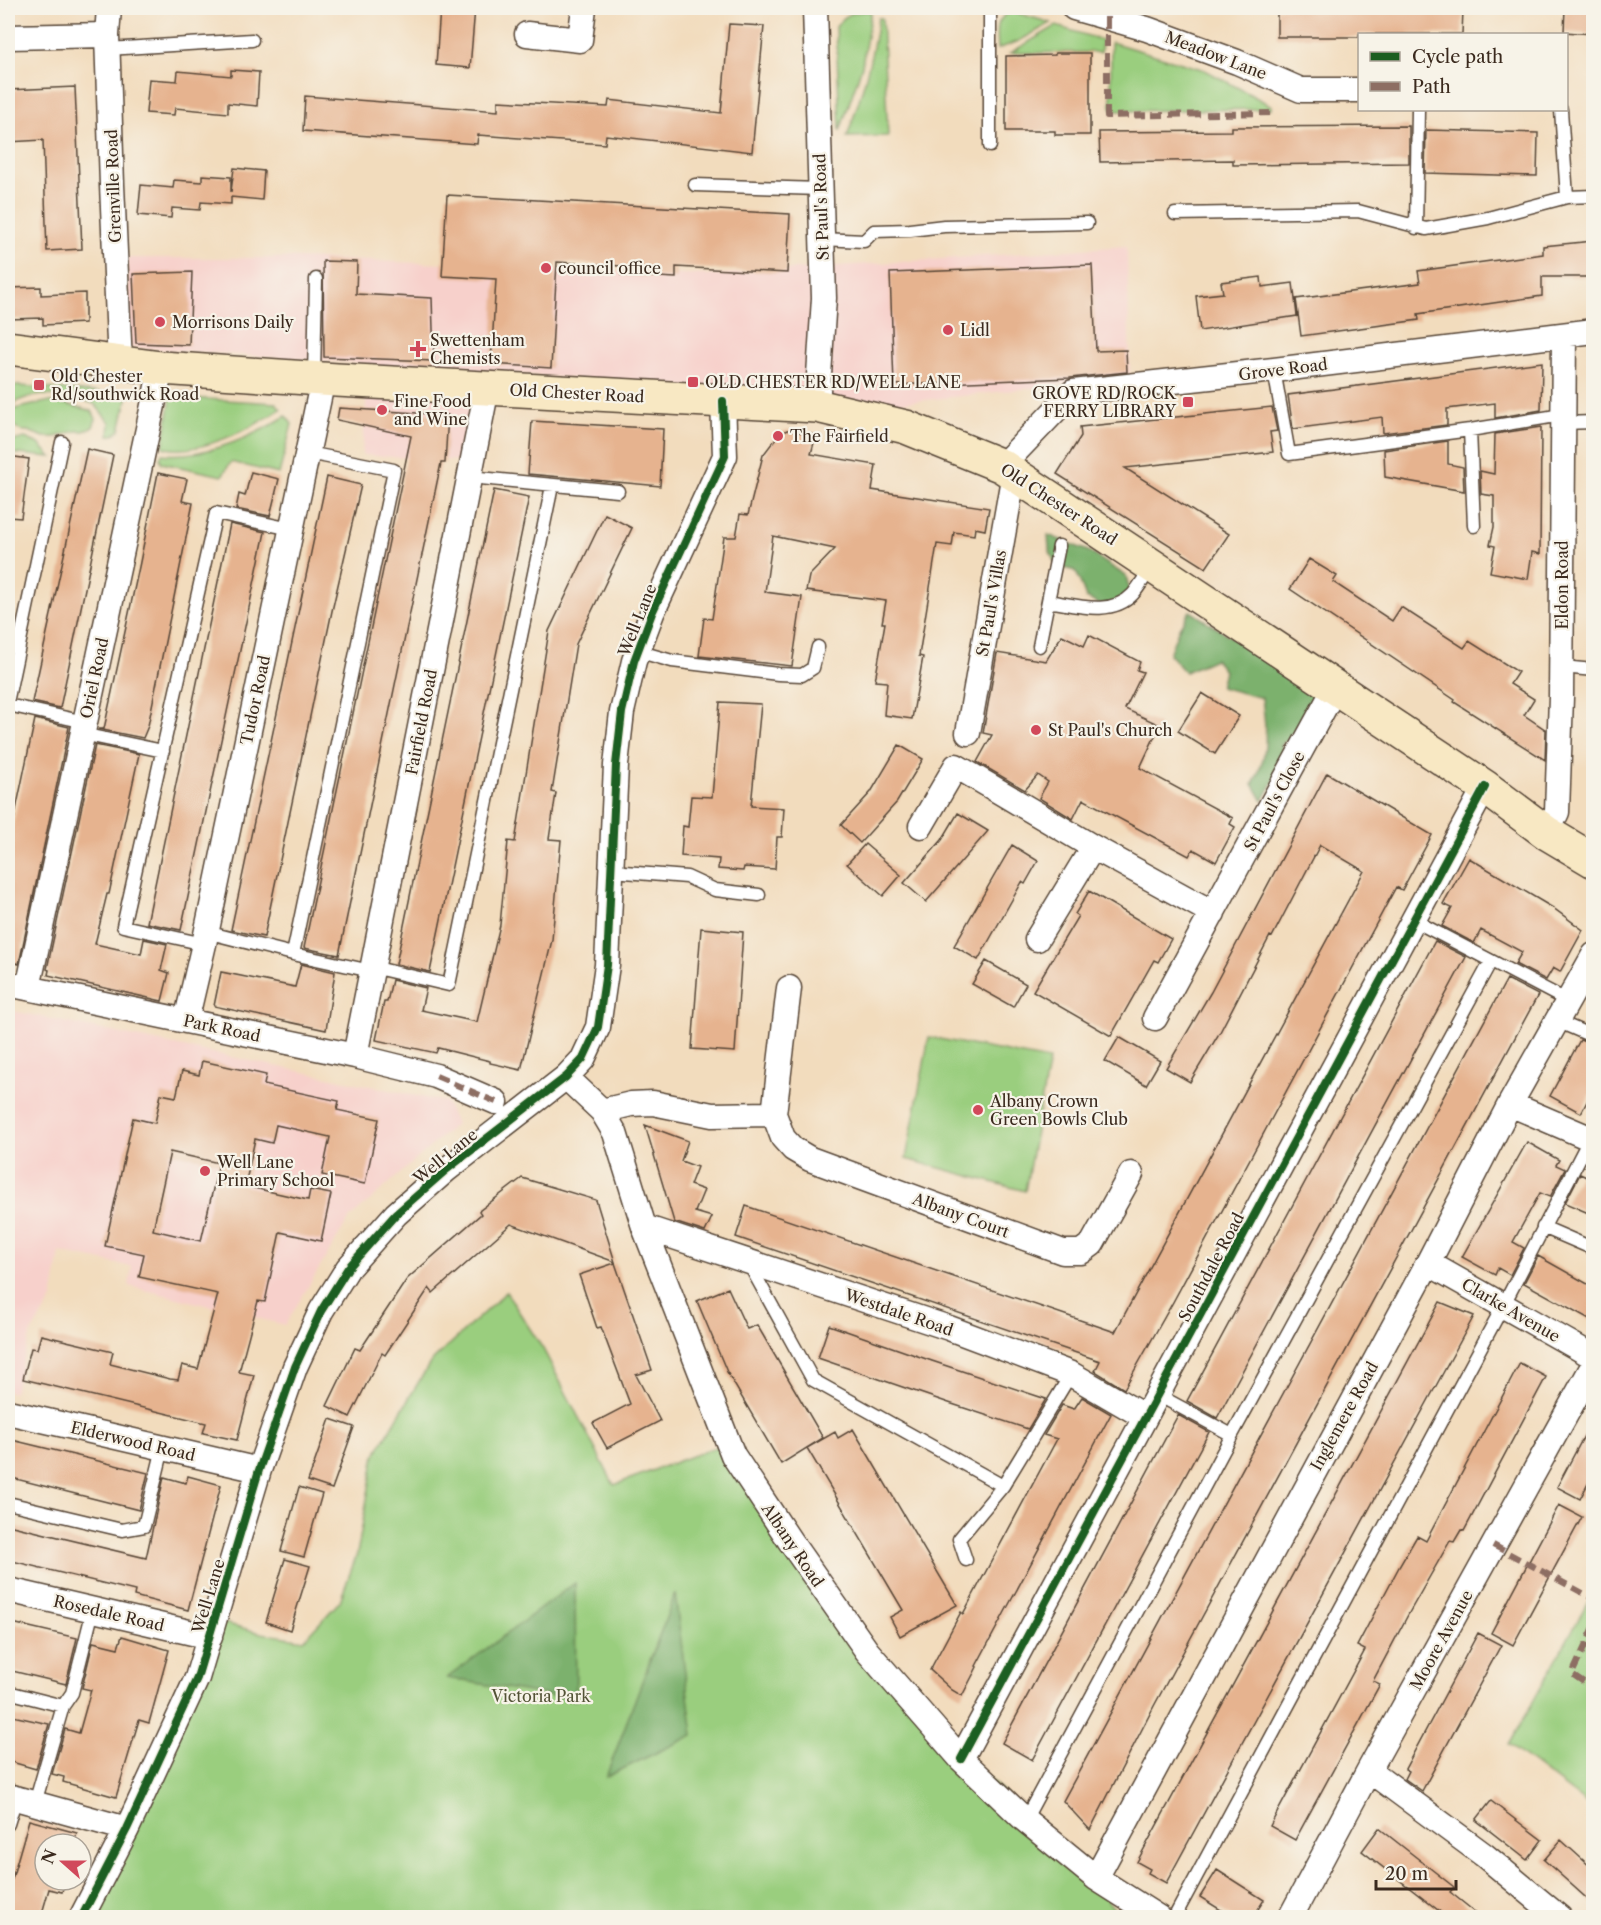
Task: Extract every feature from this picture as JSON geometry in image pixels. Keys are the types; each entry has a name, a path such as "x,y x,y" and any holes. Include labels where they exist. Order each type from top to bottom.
{"main road":[{"name":"Old Chester Road","path":"8,348 161,368 319,379 817,406 906,428 1008,470 1485,787 1547,833 1593,861"}],"street":[{"name":"Grenville Road","path":"109,8 108,42 120,364"},
{"path":"527,34 580,40 584,8"},
{"name":"St Paul's Road","path":"814,8 824,298 817,406"},
{"name":"Meadow Lane","path":"1074,8 1147,18 1300,90 1358,90"},
{"path":"8,37 108,42"},
{"name":"Grove Road","path":"1008,470 1073,392 1593,331"},
{"name":"Eldon Road","path":"1547,833 1557,812 1562,667 1564,335"},
{"name":"Oriel Road","path":"18,986 83,728 161,368"},
{"name":"Tudor Road","path":"186,1021 308,453 319,379"},
{"name":"Fairfield Road","path":"355,1056 487,387"},
{"name":"Well Lane","path":"81,1917 127,1829 197,1678 259,1470 295,1367 321,1311 348,1268 405,1206 447,1170 566,1077 583,1059 598,1027 608,965 616,765 622,712 638,651 652,613 725,456 723,401"},
{"name":"St Paul's Villas","path":"968,733 1008,470"},
{"name":"St Paul's Close","path":"1155,1018 1335,688"},
{"path":"921,826 957,766 1093,847 1213,913"},
{"name":"Southdale Road","path":"961,1759 1485,787"},
{"path":"1037,939 1093,847"},
{"name":"Inglemere Road","path":"1096,1878 1428,1263 1510,1104 1593,955"},
{"name":"Park Road","path":"18,986 355,1056 436,1076 496,1102"},
{"path":"602,1111 631,1104 653,1103 712,1115 774,1114 789,988"},
{"name":"Albany Road","path":"566,1077 602,1111 615,1133 644,1227 733,1455 867,1651 961,1759 1025,1820 1096,1878 1159,1917"},
{"path":"1510,1104 1592,1139"},
{"name":"Albany Court","path":"774,1114 783,1138 793,1149 810,1159 1063,1252 1081,1252 1092,1244 1131,1174"},
{"name":"Westdale Road","path":"644,1227 949,1328 1071,1374 1145,1417"},
{"name":"Clarke Avenue","path":"1428,1263 1593,1358"},
{"name":"Moore Avenue","path":"1290,1917 1593,1364"},
{"name":"Elderwood Road","path":"8,1412 259,1470"},
{"name":"Rosedale Road","path":"8,1590 210,1637"},
{"path":"1369,1770 1484,1855 1560,1917"},
{"path":"19,1799 127,1829"}],"lane":[{"path":"990,8 990,146"},
{"path":"108,42 252,40"},
{"path":"1416,228 1418,111"},
{"path":"1561,111 1567,197"},
{"path":"695,184 820,189"},
{"path":"1175,214 1358,211 1426,230 1488,218 1567,197 1593,196"},
{"path":"822,239 864,241 874,231 910,231 944,226 1087,223"},
{"path":"316,279 319,379"},
{"path":"1274,370 1289,454 1563,419 1593,422"},
{"path":"1470,430 1474,526"},
{"path":"8,698 62,442"},
{"path":"292,954 394,470 308,453"},
{"path":"469,477 618,492"},
{"path":"291,529 216,513 123,926 205,938 449,985 552,486"},
{"path":"1039,646 1059,546"},
{"path":"1048,601 1100,608 1116,605 1132,595 1152,566"},
{"path":"638,651 672,661 802,675 813,668 818,647"},
{"path":"1562,667 1593,670"},
{"path":"8,705 163,751"},
{"path":"612,871 687,877 715,890 759,895"},
{"path":"1413,920 1491,961 1562,1011 1593,1037"},
{"path":"1025,1820 1491,961"},
{"path":"1174,1917 1592,1139"},
{"path":"1543,1227 1593,1249"},
{"path":"747,1260 813,1380 1003,1486"},
{"path":"966,1560 959,1539 1003,1486 1071,1374"},
{"path":"1158,1395 1232,1435"},
{"path":"8,1503 122,1530 144,1527 163,1448"},
{"path":"8,1824 63,1706 72,1693 93,1610"},
{"path":"8,1692 63,1706"}],"shaded area":[{"path":"1127,246 1130,377 899,403 479,371 460,461 362,455 369,364 130,347 127,258 297,258 710,275"},
{"name":"Well Lane Primary School","path":"8,1010 446,1102 456,1124 349,1219 285,1325 129,1286 132,1267 60,1252 52,1299 31,1333 14,1393 8,1391"}],"green space":[{"path":"871,11 862,66 840,131 836,27 843,18 851,14"},
{"path":"1014,12 1051,23 1019,41 998,49 998,25 1003,17"},
{"path":"878,18 882,18 888,136 847,137 866,78"},
{"path":"1056,26 1102,40 1101,52 1010,53"},
{"path":"1111,42 1205,70 1272,106 1270,109 1113,111 1111,106"},
{"path":"8,385 128,395 120,430 109,435 110,422 96,405 71,398 52,395 32,396 15,403 8,410"},
{"path":"171,397 276,403 281,409 224,439 207,445 176,449 163,447"},
{"path":"46,402 58,402 92,411 96,419 93,427 55,437 44,437 21,431 13,425 12,417 15,409"},
{"path":"286,416 292,424 279,474 231,462 222,476 162,463 160,458 162,454 195,453 227,445"},
{"path":"25,438 39,444 51,457 8,453 8,439 13,441"},
{"path":"1048,535 1088,551 1126,576 1133,602 1113,611 1086,598 1076,571 1056,566 1049,549"},
{"path":"1190,611 1316,691 1292,737 1281,745 1288,755 1263,801 1253,784 1264,752 1262,698 1220,687 1224,671 1215,659 1185,672 1169,654 1179,628"},
{"name":"Albany Crown Green Bowls Club","path":"929,1037 1049,1060 1025,1191 906,1159"},
{"name":"Victoria Park","path":"506,1292 543,1349 614,1485 724,1444 863,1653 1091,1880 1121,1917 87,1918 220,1622 261,1633 304,1640 340,1601 357,1554 375,1455 430,1363"},
{"path":"575,1583 576,1700 447,1678"},
{"path":"1593,1593 1593,1808 1509,1745"},
{"path":"675,1594 693,1735 606,1777"}],"building":[{"path":"440,8 475,8 470,68 436,65"},
{"path":"1277,8 1463,10 1462,33 1358,33 1358,37 1277,37"},
{"path":"1565,8 1593,8 1593,34 1564,32"},
{"path":"729,24 764,26 752,152 606,135 605,144 478,135 477,144 303,131 305,96 498,111 498,101 608,107 609,100 721,113"},
{"path":"1055,53 1090,53 1090,135 1055,135 1055,131 1006,131 1006,56 1055,55"},
{"path":"231,70 259,72 257,106 228,103 228,113 175,108 174,115 146,113 149,79 177,81 178,71 231,76"},
{"path":"75,87 82,249 47,251 43,140 8,142 8,90"},
{"path":"1409,126 1409,163 1233,165 1233,160 1100,162 1099,132 1232,131 1232,127"},
{"path":"1426,130 1538,133 1537,176 1425,173"},
{"path":"234,168 264,171 262,200 231,197 231,204 201,202 200,210 172,208 171,218 138,215 141,185 173,188 174,180 202,182 202,175 231,177 231,192"},
{"path":"447,195 790,214 787,273 676,267 676,278 621,275 621,266 557,262 551,368 491,364 496,279 442,276"},
{"path":"1593,241 1593,277 1542,277 1542,296 1418,314 1419,320 1301,336 1296,299 1420,283 1418,271 1543,254 1543,246"},
{"path":"323,261 357,262 356,294 432,298 434,361 324,357"},
{"path":"1092,265 1096,351 1126,350 1127,372 1070,378 894,385 890,273"},
{"path":"192,272 189,345 136,343 133,274"},
{"path":"1261,277 1262,287 1293,283 1297,316 1200,331 1196,296 1223,293 1221,282"},
{"path":"41,287 41,295 85,293 85,323 43,325 43,318 8,319 8,288"},
{"path":"1542,362 1541,410 1495,418 1495,403 1447,409 1447,425 1383,433 1382,417 1293,429 1288,395"},
{"path":"1272,407 1277,431 1270,432 1273,452 1125,468 1229,534 1206,568 1057,474 1081,436 1080,427"},
{"path":"339,408 448,415 445,463 441,463 339,955 304,948 411,436 337,420"},
{"path":"532,421 663,429 660,486 528,474"},
{"path":"1541,427 1540,554 1532,552 1528,579 1490,572 1495,546 1490,545 1494,527 1494,496 1481,494 1480,471 1494,474 1495,434"},
{"path":"787,430 816,435 811,454 876,465 872,490 989,508 985,530 975,528 974,535 954,532 952,546 937,544 919,656 923,657 912,719 884,715 887,682 875,681 885,623 882,623 886,601 806,591 809,576 835,549 773,536 765,592 802,597 792,666 699,656 704,618 712,619 724,537 736,537 740,514 748,515 763,455 779,434"},
{"path":"1448,441 1448,464 1463,467 1464,491 1385,477 1384,450"},
{"path":"87,449 113,455 60,708 32,702"},
{"path":"8,456 29,459 21,518 8,517"},
{"path":"251,472 279,479 270,516 236,509 239,494 245,496"},
{"path":"158,473 187,479 182,501 193,503 148,726 143,738 98,729 104,729"},
{"path":"327,477 361,485 332,611 264,937 231,930"},
{"path":"494,490 529,497 430,972 396,964"},
{"path":"605,514 632,528 576,644 552,792 556,793 549,839 561,840 552,940 521,1070 438,1048 436,1053 376,1040 384,1002 387,1002 392,980 426,988 421,1010 477,1022 500,925 508,841 515,842 549,631"},
{"path":"230,524 265,532 181,930 147,923"},
{"path":"1309,559 1337,576 1333,582 1392,621 1401,607 1464,648 1469,641 1518,672 1510,684 1534,699 1524,715 1546,730 1545,760 1454,702 1455,700 1290,589"},
{"path":"1062,635 1084,646 1089,635 1140,662 1137,670 1143,672 1125,709 1160,725 1140,768 1233,818 1230,824 1235,827 1216,862 1193,849 1189,856 1083,799 1073,819 1039,798 1048,782 1038,775 1025,790 977,762 992,735 983,733 997,653 1046,661"},
{"path":"1202,693 1239,716 1215,754 1178,731"},
{"path":"720,702 761,704 751,806 784,808 782,837 777,837 775,869 744,867 743,871 718,869 719,859 681,856 683,826 688,827 691,796 712,797"},
{"path":"35,719 69,727 19,964 8,961 8,848"},
{"path":"95,745 139,754 109,894 107,894 95,944 141,954 144,939 167,944 161,970 169,973 162,1001 48,975 49,970 47,969"},
{"path":"899,745 923,759 897,802 860,843 841,825 871,792"},
{"path":"1327,773 1432,835 1402,890 1396,887 1124,1389 1095,1371 1100,1361 736,1237 746,1206 1115,1332 1364,871 1320,845 1220,1032 1190,1082 1166,1068 1211,992"},
{"path":"958,813 988,831 926,902 904,883 942,840"},
{"path":"865,844 901,875 883,896 847,864"},
{"path":"1012,845 1038,861 1025,884 1022,882 978,960 954,946"},
{"path":"1469,858 1553,908 1583,930 1560,972 1553,968 1546,980 1515,964 1522,952 1481,930 1474,943 1442,926 1452,908 1443,904"},
{"path":"1089,891 1171,939 1158,962 1154,960 1111,1036 1033,991 1078,916 1075,914"},
{"path":"701,928 743,932 735,1052 692,1049"},
{"path":"1435,941 1466,957 1217,1418 1187,1401"},
{"path":"986,961 1026,984 1013,1007 972,984"},
{"path":"301,964 335,972 326,1030 214,1006 221,972 295,987"},
{"path":"1507,979 1538,995 1154,1706 1090,1830 1063,1801"},
{"path":"1119,1037 1160,1061 1146,1085 1105,1061"},
{"path":"1580,1040 1593,1045 1593,1090 1581,1113 1550,1096"},
{"path":"202,1061 266,1075 264,1085 339,1101 337,1110 379,1119 365,1184 322,1175 330,1137 276,1125 272,1143 255,1139 245,1186 308,1200 310,1190 331,1194 321,1241 280,1232 265,1302 258,1301 239,1372 254,1375 237,1440 203,1433 206,1423 23,1379 31,1348 37,1349 41,1335 113,1352 110,1364 170,1379 178,1380 182,1365 198,1369 218,1294 139,1277 144,1254 105,1246 133,1118 155,1123 161,1094 176,1097 182,1071 199,1075","holes":["170,1152 219,1163 201,1241 153,1230"]},
{"path":"645,1125 688,1141 681,1161 697,1167 690,1185 704,1190 695,1212 712,1217 705,1232 674,1222"},
{"path":"1527,1142 1559,1160 1556,1165 1565,1169 1550,1197 1540,1193 1513,1242 1524,1248 1510,1275 1498,1268 1495,1275 1462,1257"},
{"path":"1580,1174 1593,1180 1593,1215 1565,1203"},
{"path":"522,1178 596,1200 615,1262 511,1224 433,1293 429,1288 385,1355 382,1353 350,1417 327,1406 355,1348 360,1350 407,1279 481,1214 479,1211"},
{"path":"1538,1256 1593,1287 1593,1321 1524,1283"},
{"path":"615,1263 652,1370 636,1375 660,1421 607,1448 593,1423 630,1404 601,1327 597,1328 579,1275"},
{"path":"728,1288 747,1329 757,1325 823,1438 781,1464 727,1372 697,1301"},
{"path":"1440,1302 1474,1316 1166,1883 1148,1873 1150,1869 1137,1862"},
{"path":"829,1325 1046,1399 1028,1429 952,1404 818,1358"},
{"path":"1520,1363 1546,1377 1464,1531 1461,1530 1454,1542 1450,1541 1409,1613 1373,1681 1380,1684 1295,1840 1270,1826 1365,1650 1357,1646 1399,1567 1417,1536 1426,1541"},
{"path":"1082,1397 1111,1414 962,1696 930,1670 961,1612 963,1614 1057,1439 1044,1435 1062,1405 1074,1409"},
{"path":"1178,1415 1209,1432 1032,1760 1002,1743"},
{"path":"330,1419 354,1427 332,1489 308,1481"},
{"path":"1593,1419 1593,1474 1580,1499 1557,1487"},
{"path":"853,1429 957,1605 900,1636 890,1617 903,1610 807,1448 835,1432 838,1438"},
{"path":"8,1439 148,1473 139,1510 8,1477"},
{"path":"188,1476 221,1485 188,1610 134,1596 135,1591 8,1560 8,1525 146,1558 164,1477 186,1483"},
{"path":"299,1487 322,1494 304,1557 281,1551"},
{"path":"1559,1505 1582,1517 1513,1645 1491,1633"},
{"path":"285,1559 310,1566 290,1630 266,1622"},
{"path":"8,1622 77,1638 66,1684 8,1670"},
{"path":"1478,1633 1501,1645 1422,1791 1405,1779 1409,1771 1405,1769"},
{"path":"122,1636 169,1650 149,1723 139,1720 116,1797 63,1782 64,1777 52,1774 65,1729 79,1733 91,1690 82,1688 93,1642 118,1648"},
{"path":"8,1715 49,1724 36,1769 8,1761"},
{"path":"1491,1801 1542,1840 1527,1860 1476,1820"},
{"path":"29,1820 73,1832 33,1832 33,1892 48,1892 41,1917 8,1917 8,1878 12,1879"},
{"path":"1379,1828 1454,1887 1450,1892 1481,1917 1447,1917 1362,1851"},
{"path":"1561,1840 1593,1869 1593,1904 1544,1860"},
{"path":"1217,1870 1264,1900 1253,1917 1232,1917 1200,1897"}],"marked path":[{"path":"1107,17 1107,116 1270,113"},
{"path":"436,1076 496,1102"},
{"path":"1493,1545 1594,1599"},
{"path":"1594,1627 1572,1674 1594,1689"}],"cycle path":[{"path":"81,1918 127,1829 197,1678 259,1470 295,1367 321,1311 348,1268 396,1214 446,1170 566,1077 583,1059 598,1027 607,965 616,765 622,712 634,661 652,613 725,456 723,401"},
{"path":"961,1759 1485,787"}],"place":[{"name":"council office","path":"546,268"},
{"name":"Morrisons Daily","path":"160,322"},
{"name":"Lidl","path":"948,330"},
{"name":"Swettenham Chemists","path":"418,349"},
{"name":"OLD CHESTER RD/WELL LANE","path":"693,382"},
{"name":"Old Chester Rd/southwick Road","path":"39,385"},
{"name":"GROVE RD/ROCK FERRY LIBRARY","path":"1188,402"},
{"name":"Fine Food and Wine","path":"382,410"},
{"name":"The Fairfield","path":"778,436"},
{"name":"St Paul's Church","path":"1036,730"},
{"name":"Albany Crown Green Bowls Club","path":"978,1110"},
{"name":"Well Lane Primary School","path":"205,1171"}]}
